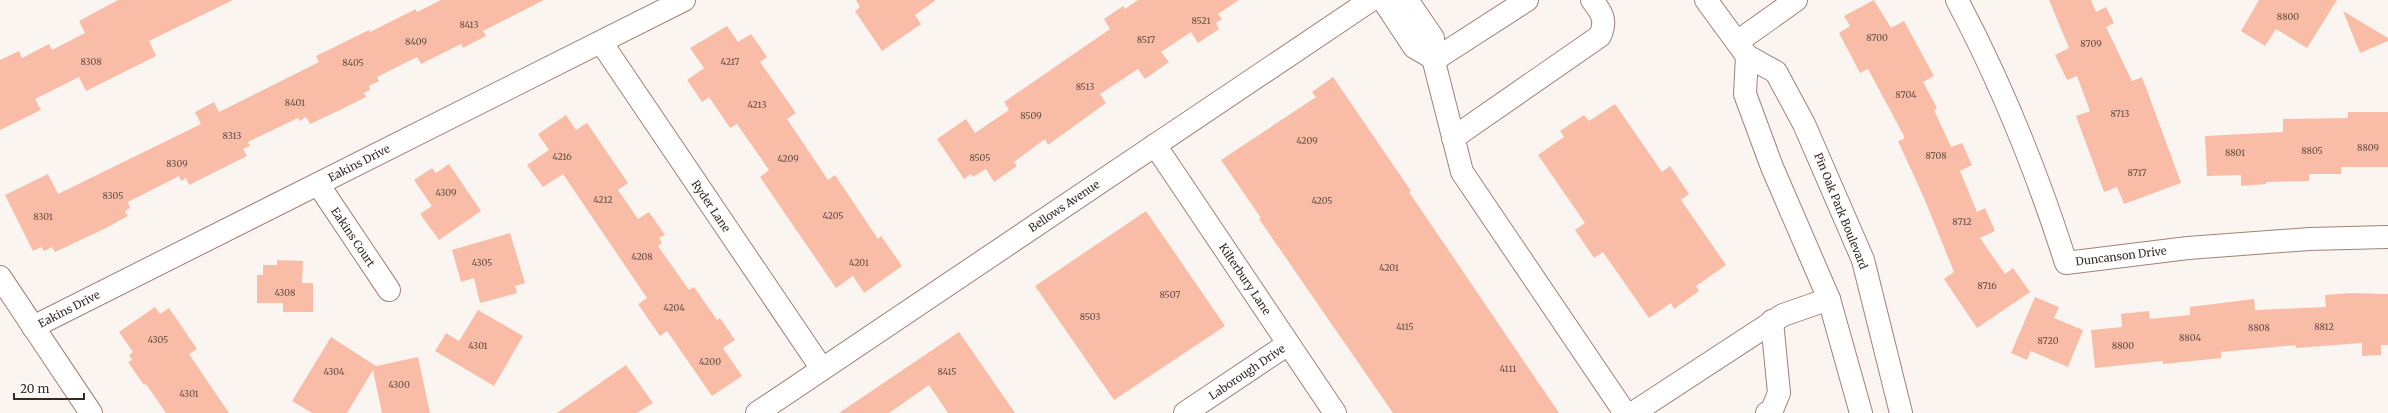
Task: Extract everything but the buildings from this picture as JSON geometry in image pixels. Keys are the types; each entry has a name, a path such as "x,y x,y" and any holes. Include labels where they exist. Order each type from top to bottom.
{"street":[{"name":"Eakins Drive","path":"33,327 684,0"},
{"name":"Bellows Avenue","path":"757,413 1371,0"},
{"path":"1383,0 1414,47 1434,59"},
{"path":"1408,0 1432,38 1434,59 1462,172 1625,413"},
{"path":"1434,59 1527,0"},
{"path":"1453,138 1600,36 1604,26 1603,16 1592,0"},
{"name":"Pin Oak Park Boulevard","path":"1706,0 1742,49 1776,72 1808,131 1863,260 1901,413"},
{"path":"1796,0 1742,49 1745,94 1772,167 1829,299 1861,413"},
{"name":"Duncanson Drive","path":"1957,0 1985,54 2022,136 2066,263 2188,248 2310,239 2388,237"},
{"name":"Ryder Lane","path":"601,42 822,369"},
{"name":"Kilterbury Lane","path":"1155,145 1335,413"},
{"name":"Eakins Court","path":"318,184 389,290"},
{"path":"0,277 91,413"},
{"path":"1633,413 1772,321 1783,315 1829,299"},
{"path":"1767,413 1774,405 1779,393 1772,321"},
{"name":"Laborough Drive","path":"1185,413 1288,344"}]}
